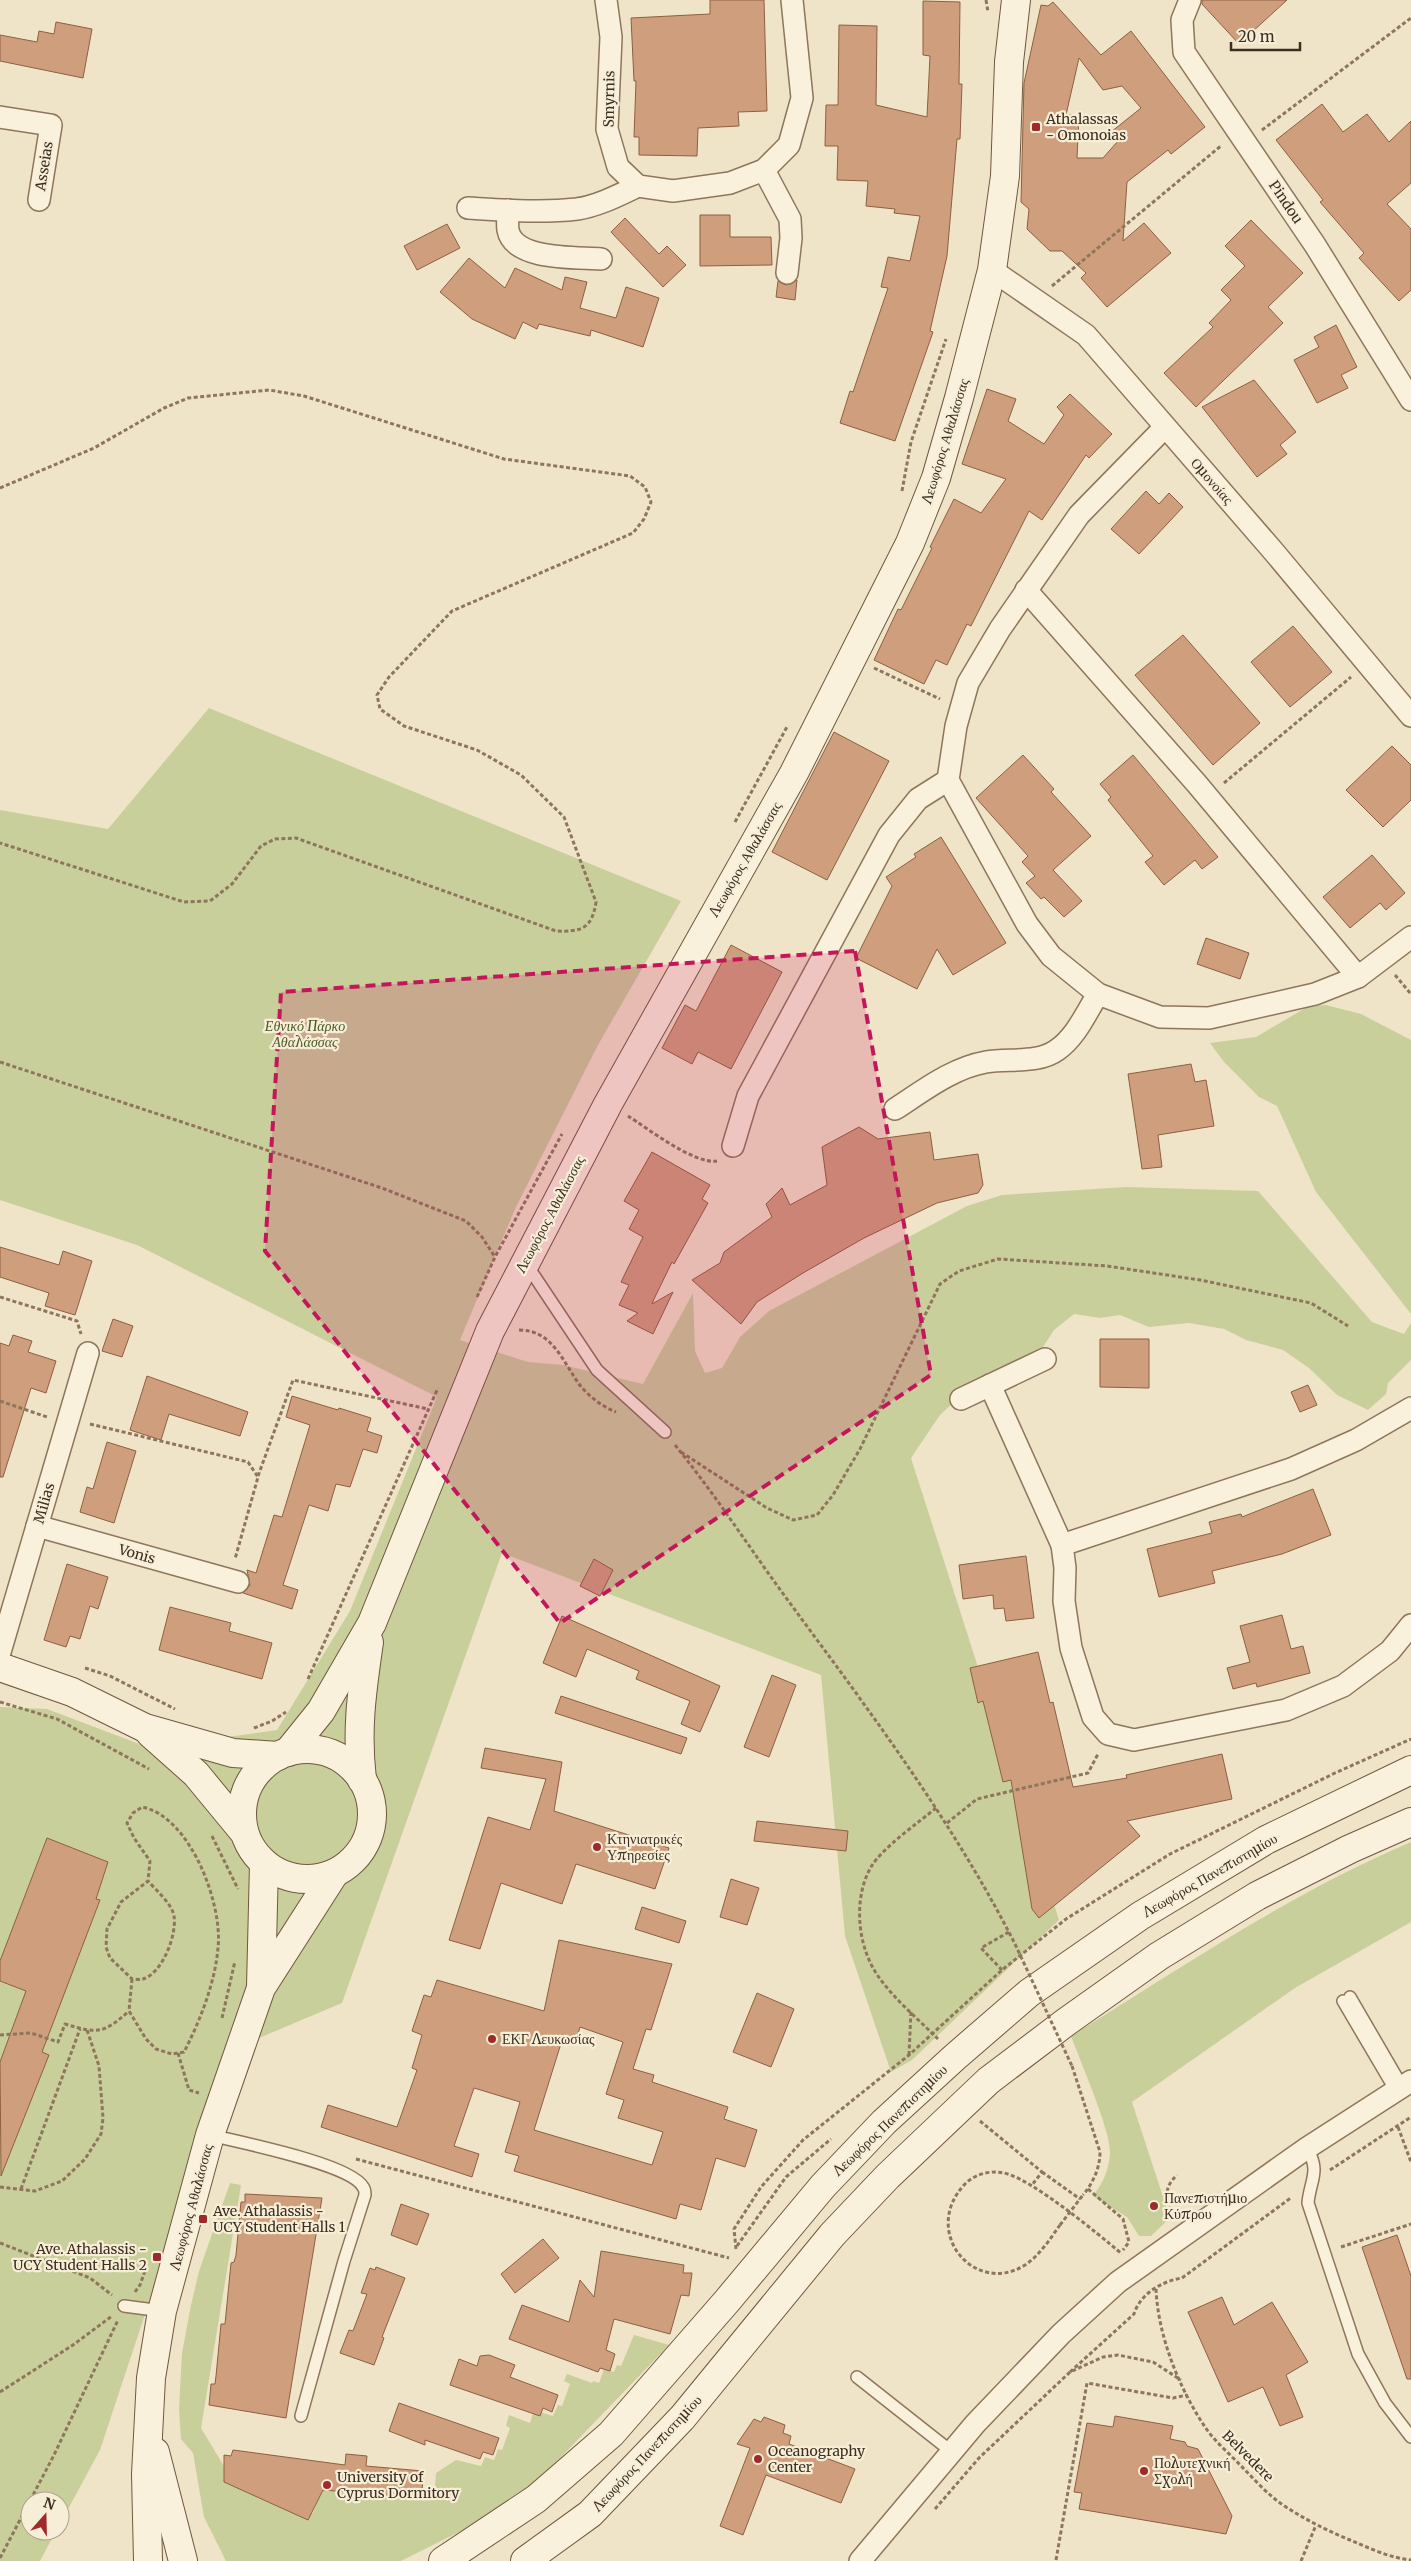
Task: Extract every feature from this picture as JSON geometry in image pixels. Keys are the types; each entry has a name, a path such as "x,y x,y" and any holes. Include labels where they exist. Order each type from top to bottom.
{"main road":[{"name":"Λεωφόρος Αθαλάσσας","path":"283,1754 321,1711 372,1623 490,1331 608,1104 794,773 910,543 936,478 960,398 992,270 1005,176 1009,62 1016,0"},
{"name":"Λεωφόρος Αθαλάσσας","path":"362,1780 358,1749 358,1714 372,1623"},
{"path":"0,1667 72,1692 145,1728 232,1753 283,1754 306,1750 324,1752 345,1762 362,1780 369,1794 371,1825 359,1854 348,1865 334,1874 316,1879 298,1879 280,1874 264,1864 255,1855 244,1832 196,1774 145,1728"},
{"path":"244,1832 242,1814 244,1796 258,1772 283,1754"},
{"name":"Λεωφόρος Πανεπιστημίου","path":"443,2561 536,2499 611,2434 728,2301 823,2186 884,2122 955,2056 1029,1993 1140,1916 1266,1840 1411,1770"},
{"name":"Λεωφόρος Πανεπιστημίου","path":"525,2561 590,2514 682,2418 832,2235 888,2176 988,2081 1066,2022 1160,1956 1257,1896 1350,1849 1411,1822"},
{"name":"Λεωφόρος Αθαλάσσας","path":"261,1988 264,1864"},
{"name":"Λεωφόρος Αθαλάσσας","path":"148,2561 146,2474 151,2378 162,2311 210,2135 261,1988 334,1874"},
{"name":"Λεωφόρος Αθαλάσσας","path":"149,2432 163,2476 183,2561"}],"street":[{"name":"Smyrnis","path":"606,0 611,37 607,130 618,167 638,186"},
{"path":"468,208 508,210 577,209 603,202 638,186 673,191 730,184 764,170 789,145 802,98 792,0"},
{"name":"Pindou","path":"1190,0 1182,20 1184,52 1315,245 1411,400"},
{"name":"Asseias","path":"0,117 51,124 39,200"},
{"path":"764,170 790,219 792,238 787,273"},
{"path":"508,210 508,230 513,241 530,253 602,258"},
{"name":"Ομονοίας","path":"992,270 1086,335 1411,716"},
{"path":"1165,426 1079,515 1026,590 968,684 956,726 948,780 1027,924 1051,956 1098,994 1160,1016 1209,1018 1315,994 1358,977 1411,937"},
{"path":"1026,590 1208,796 1358,977"},
{"path":"733,1146 748,1096 889,835 918,799 948,780"},
{"path":"895,1109 944,1078 985,1062 1039,1057 1057,1050 1075,1032 1098,994"},
{"name":"Milias","path":"0,1652 88,1353"},
{"path":"961,1398 1045,1359"},
{"path":"990,1385 1062,1545 1065,1568 1064,1600 1071,1648 1093,1717 1108,1734 1134,1740 1286,1710 1343,1686 1390,1651 1411,1625"},
{"path":"1062,1545 1290,1469 1356,1440 1410,1413"},
{"name":"Vonis","path":"37,1526 233,1581"},
{"path":"860,2561 952,2452 1061,2334 1118,2282 1307,2148 1403,2086"}],"lane":[{"path":"523,1267 533,1274 597,1370 665,1432"},
{"path":"1346,1999 1403,2086"},
{"path":"210,2135 309,2160 350,2176 363,2186 365,2195 344,2261 301,2416"},
{"path":"1307,2148 1314,2160 1315,2181 1309,2192 1308,2203 1358,2354 1386,2403 1411,2437"},
{"path":"124,2306 162,2311"},
{"path":"857,2377 952,2452"}],"path":[{"path":"1036,300 1242,137 1411,18"},
{"path":"901,496 911,442 949,332"},
{"path":"0,488 94,448 164,408 188,398 269,390 304,396 504,459 630,476 645,487 651,502 644,519 633,534 452,611 389,678 378,695 380,709 404,726 477,750 520,775 564,817 596,902 594,914 586,926 575,932 556,931 296,838 276,839 261,846 232,884 210,901 184,902 0,843"},
{"path":"853,658 961,709"},
{"path":"1208,796 1367,664"},
{"path":"734,824 789,722"},
{"path":"0,1062 382,1188 466,1221 482,1237 495,1257"},
{"path":"608,1104 690,1154 710,1162 724,1160 733,1146"},
{"path":"475,1302 495,1257 562,1133"},
{"path":"538,1176 566,1184"},
{"path":"681,1452 767,1508 784,1516 793,1520 806,1519 817,1515 833,1495 860,1449 940,1284 959,1271 998,1259 1107,1266 1200,1280 1311,1303 1348,1326"},
{"path":"0,1297 77,1320 88,1353"},
{"path":"490,1331 529,1330 544,1336 566,1361 580,1385 604,1407 619,1414"},
{"path":"233,1581 258,1477 293,1380 428,1409"},
{"path":"304,1688 440,1382"},
{"path":"0,1401 55,1419 68,1418 248,1462 258,1477"},
{"path":"665,1432 708,1486 793,1607 891,1740 947,1823 1009,1932 1072,2066 1099,2144 1099,2165 1088,2190 1083,2195 1080,2200 1060,2225 1042,2250 1024,2265 1006,2272 982,2271 961,2258 949,2238 948,2215 955,2194 970,2178 986,2172 1003,2172 1032,2185 1121,2252 1139,2268"},
{"path":"82,1667 110,1676 179,1711"},
{"path":"0,1702 57,1719 153,1771"},
{"path":"252,1729 272,1721 288,1711"},
{"path":"947,1823 977,1799 1088,1773 1108,1734"},
{"path":"132,1979 129,2011 146,2039 156,2049 172,2054 184,2052 198,2024 218,1948 217,1924 210,1890 201,1863 182,1834 151,1808 142,1807 133,1813 127,1823 134,1838 150,1861 148,1881 174,1914 174,1932 168,1951 156,1971 144,1979 132,1979 110,1958 106,1947 107,1929 121,1902 148,1881"},
{"path":"936,1808 896,1841 872,1866 860,1908 861,1933 870,1962 878,1977 955,2056"},
{"path":"211,1834 241,1897"},
{"path":"1002,1970 981,1948 1009,1932"},
{"path":"220,2024 235,1958"},
{"path":"0,2035 31,2033 58,2042 64,2024 100,2032 114,2025 129,2011"},
{"path":"909,2055 911,2011"},
{"path":"21,2189 80,2029"},
{"path":"0,2187 35,2191 62,2181 85,2159 101,2134 103,2118 99,2066 87,2030"},
{"path":"178,2053 188,2090 200,2094"},
{"path":"198,2100 202,2085"},
{"path":"961,2107 1080,2200"},
{"path":"928,2517 980,2458 1134,2314 1138,2302 1156,2288 1171,2280 1182,2278 1315,2181 1411,2117"},
{"path":"1398,2127 1411,2162"},
{"path":"354,2158 735,2260"},
{"path":"1032,2185 1042,2172"},
{"path":"1088,2190 1123,2219 1129,2242 1121,2252"},
{"path":"1325,2252 1411,2224"},
{"path":"0,2243 90,2278 124,2306"},
{"name":"Belvedere","path":"1156,2288 1157,2311 1181,2380 1187,2396 1205,2428 1281,2504 1316,2525 1376,2551 1411,2560"},
{"path":"0,2392 73,2345 124,2306"},
{"path":"0,2558 54,2455 124,2306"},
{"path":"1070,2372 1103,2357 1118,2355 1152,2362 1181,2380"},
{"path":"1056,2560 1086,2384 1173,2398 1187,2396"},
{"path":"1301,2561 1316,2525"}],"highlighted area":[{"path":"855,951 931,1375 560,1623 265,1251 281,992"}],"green space":[{"name":"Εθνικό Πάρκο Αθαλάσσας","path":"209,708 681,901 598,1045 515,1209 460,1340 528,1362 563,1365 643,1384 693,1293 695,1351 705,1373 722,1368 740,1337 769,1311 967,1206 1002,1195 1126,1187 1258,1191 1372,1322 1404,1334 1411,1323 1411,1360 1388,1383 1386,1394 1368,1410 1337,1395 1309,1368 1283,1350 1246,1340 1224,1329 1189,1323 1149,1327 1120,1315 1100,1318 1074,1314 1054,1330 1034,1361 970,1387 940,1415 911,1458 1059,1920 912,2060 891,2072 845,1936 821,1675 502,1553 342,2003 233,2049 100,2450 70,2506 70,2491 20,2491 20,2541 51,2541 40,2561 0,2561 0,1707 47,1709 150,1748 277,1730 350,1611 437,1397 137,1245 0,1200 0,810 108,829"},
{"path":"1326,1005 1361,1014 1411,1040 1411,1314 1316,1192 1277,1106 1259,1097 1224,1062 1210,1043 1256,1037 1307,1007"},
{"path":"1411,1842 1411,1922 1295,1988 1132,2102 1170,2218 1151,2236 1139,2236 1127,2217 1093,2196 1107,2171 1110,2153 1109,2143 1106,2129 1071,2036 1280,1908 1366,1862"},
{"path":"230,2183 241,2185 201,2428 233,2481 251,2484 313,2513 322,2489 434,2500 436,2473 456,2460 481,2466 485,2457 494,2460 498,2449 502,2450 510,2428 506,2426 509,2415 530,2423 534,2410 553,2416 558,2405 562,2406 570,2384 564,2381 567,2374 592,2383 593,2381 599,2383 604,2369 614,2372 617,2365 621,2366 634,2335 669,2345 536,2483 463,2530 401,2561 226,2561 204,2517 193,2453 181,2439 179,2409 182,2353 191,2305 199,2271"}],"building":[{"path":"710,0 764,0 767,111 738,112 739,126 698,128 697,156 639,155 639,137 634,137 636,81 634,81 631,18 710,14"},
{"path":"1202,0 1287,0 1239,44 1202,4"},
{"path":"923,1 960,2 959,84 962,84 960,139 957,139 947,256 930,331 933,332 895,441 840,423 850,391 853,392 888,288 881,287 888,257 910,261 920,216 894,213 895,209 866,206 868,181 837,180 838,146 825,146 826,105 838,105 839,25 877,26 876,105 927,117 930,56 923,55"},
{"path":"1053,2 1101,55 1131,31 1205,127 1171,154 1168,150 1127,182 1123,241 1144,223 1171,253 1107,307 1081,278 1086,273 1062,251 1050,251 1027,229 1029,209 1021,202 1024,83 1041,5 1048,6","holes":["1079,58 1103,90 1122,86 1141,108 1111,132 1118,141 1103,158 1077,158 1079,115 1066,115"]},
{"path":"56,22 92,29 83,78 0,61 0,35 37,42 39,31 54,34"},
{"path":"1322,104 1343,132 1367,114 1389,142 1411,121 1411,183 1387,204 1411,229 1411,290 1399,301 1359,258 1364,253 1320,202 1323,200 1276,140"},
{"path":"700,215 730,215 730,237 771,237 772,265 700,266"},
{"path":"625,218 659,254 667,246 686,265 663,287 611,232"},
{"path":"1251,220 1303,273 1268,307 1283,323 1196,407 1164,373 1213,327 1209,323 1231,300 1221,290 1245,266 1225,246"},
{"path":"447,224 460,248 417,270 404,246"},
{"path":"469,258 505,288 515,268 562,290 565,277 587,282 580,308 616,318 626,287 659,298 643,347 591,330 590,336 539,324 537,329 523,322 515,339 472,319 440,292"},
{"path":"797,280 795,300 776,297 778,281 786,285"},
{"path":"1336,325 1357,367 1341,375 1348,388 1317,403 1294,360 1319,347 1314,337"},
{"path":"1254,380 1296,432 1280,445 1287,454 1257,477 1202,407"},
{"path":"987,389 1016,399 1008,421 1044,444 1064,415 1057,407 1070,394 1112,434 1089,458 1086,455 1042,520 1029,511 971,626 967,624 947,665 936,660 924,684 874,660 898,609 901,610 932,548 930,547 954,499 981,513 1006,479 962,464"},
{"path":"1146,491 1159,504 1169,493 1183,507 1139,554 1111,529"},
{"path":"1293,626 1332,672 1290,707 1251,662"},
{"path":"1183,635 1260,723 1213,765 1135,675"},
{"path":"834,732 889,761 827,880 772,852"},
{"path":"1392,746 1411,765 1411,800 1383,827 1346,790"},
{"path":"1023,755 1054,789 1051,792 1091,836 1053,870 1082,901 1064,917 1044,897 1041,899 1026,883 1035,876 1022,862 1028,856 976,798"},
{"path":"1133,755 1218,857 1202,869 1195,860 1164,885 1145,862 1153,856 1108,800 1111,797 1100,784"},
{"path":"941,837 1006,943 953,975 937,949 917,989 856,958 892,886 886,877 916,857 914,854"},
{"path":"1372,855 1405,893 1386,910 1380,903 1350,928 1323,897"},
{"path":"1206,938 1249,953 1240,979 1197,964"},
{"path":"731,945 782,972 731,1069 698,1052 692,1064 662,1048 685,1005 696,1011"},
{"path":"1191,1064 1195,1082 1206,1080 1214,1126 1158,1135 1162,1167 1142,1169 1128,1074"},
{"path":"859,1127 878,1139 930,1132 934,1160 978,1154 983,1185 978,1193 937,1203 864,1238 803,1273 757,1302 741,1324 692,1280 720,1263 724,1252 772,1217 766,1204 782,1188 790,1205 827,1185 822,1147"},
{"path":"652,1152 710,1185 702,1199 708,1203 674,1264 672,1262 652,1304 673,1292 653,1334 627,1321 638,1313 619,1305 629,1285 621,1282 643,1237 629,1229 639,1210 624,1201"},
{"path":"0,1247 59,1265 63,1251 92,1261 75,1315 45,1306 49,1293 0,1277"},
{"path":"113,1319 133,1326 122,1357 102,1351"},
{"path":"13,1335 32,1341 28,1352 56,1361 46,1393 31,1388 3,1477 0,1477 0,1343 9,1346"},
{"path":"1100,1339 1149,1339 1149,1388 1100,1387"},
{"path":"147,1376 248,1412 240,1436 169,1414 161,1440 130,1430"},
{"path":"1308,1385 1317,1405 1300,1412 1291,1392"},
{"path":"292,1396 371,1418 367,1431 382,1436 377,1453 363,1449 350,1487 336,1484 328,1511 309,1505 283,1585 298,1590 292,1609 243,1593 250,1585 247,1570 256,1573 274,1515 282,1517 310,1425 286,1417"},
{"path":"107,1442 136,1451 114,1523 80,1512 87,1487 93,1489"},
{"path":"1313,1489 1331,1535 1282,1554 1212,1571 1215,1583 1159,1597 1147,1549 1212,1533 1209,1522 1241,1514 1242,1517"},
{"path":"1026,1556 1034,1618 1006,1621 1004,1608 994,1609 993,1595 963,1599 959,1565"},
{"path":"594,1559 613,1570 600,1596 580,1586"},
{"path":"67,1564 108,1577 98,1609 90,1606 80,1639 70,1636 66,1647 44,1640"},
{"path":"170,1607 231,1623 229,1631 272,1643 262,1679 159,1650"},
{"path":"1282,1615 1291,1649 1303,1646 1310,1673 1257,1687 1256,1683 1233,1689 1227,1668 1250,1662 1240,1626"},
{"path":"562,1616 720,1686 700,1732 681,1724 690,1701 636,1679 639,1671 587,1649 576,1677 543,1663"},
{"path":"1038,1652 1050,1703 1053,1702 1073,1787 1127,1778 1126,1775 1222,1754 1232,1799 1127,1821 1140,1836 1039,1918 1032,1909 1011,1780 1003,1782 983,1701 978,1703 970,1668"},
{"path":"772,1675 796,1685 769,1757 744,1747"},
{"path":"561,1696 687,1738 681,1754 555,1713"},
{"path":"485,1748 562,1762 554,1811 669,1848 655,1889 576,1864 562,1904 501,1883 480,1949 449,1940 488,1817 530,1830 546,1779 481,1768"},
{"path":"757,1821 848,1831 846,1851 754,1841"},
{"path":"47,1838 108,1862 96,1899 100,1900 42,2052 49,2055 1,2176 0,2062 26,1991 0,1981 0,1961"},
{"path":"731,1879 759,1888 747,1925 720,1917"},
{"path":"642,1907 686,1921 679,1943 635,1929"},
{"path":"559,1940 672,1964 651,2030 646,2029 633,2069 654,2075 652,2082 728,2107 724,2119 757,2130 745,2167 716,2158 701,2210 680,2204 676,2219 514,2171 519,2156 505,2152 520,2102 474,2088 454,2146 479,2154 472,2177 321,2127 328,2105 397,2127 417,2070 412,2068 422,2035 412,2031 424,1995 431,1997 437,1980 544,2011","holes":["580,2027 623,2042 606,2094 624,2100 618,2118 663,2132 652,2165 534,2130 563,2037 576,2041"]},
{"path":"757,1993 794,2009 771,2067 733,2052"},
{"path":"245,2194 322,2198 286,2418 209,2405 211,2384 215,2384 221,2324 225,2324 231,2263 234,2262 236,2255 241,2202 245,2202"},
{"path":"401,2204 429,2214 417,2245 391,2235"},
{"path":"1397,2235 1411,2276 1411,2379 1407,2379 1362,2247"},
{"path":"543,2239 559,2258 515,2293 501,2274"},
{"path":"601,2251 684,2265 683,2273 692,2273 689,2296 681,2295 670,2334 614,2319 606,2350 615,2354 610,2371 600,2368 598,2372 509,2339 522,2305 569,2322 580,2280 594,2297"},
{"path":"376,2267 405,2278 382,2337 384,2338 374,2365 340,2353 349,2330 353,2331 367,2294 361,2293 370,2268 375,2270"},
{"path":"1222,2297 1234,2325 1272,2302 1308,2362 1286,2375 1303,2417 1280,2426 1263,2387 1228,2402 1188,2312"},
{"path":"489,2355 515,2365 510,2377 558,2395 552,2412 543,2408 540,2416 450,2385 459,2359 477,2366 480,2356"},
{"name":"University of Cyprus Dormitory","path":"399,2403 499,2438 493,2455 483,2452 480,2459 425,2440 425,2445 389,2431"},
{"name":"Πολυτεχνική Σχολή","path":"1115,2416 1173,2426 1170,2439 1185,2442 1187,2446 1198,2449 1232,2516 1226,2534 1079,2509 1082,2493 1074,2492 1087,2423 1113,2427"},
{"path":"764,2417 785,2425 783,2433 791,2436 789,2444 855,2469 841,2503 766,2475 743,2535 720,2526 750,2448 737,2444 754,2419 761,2422"},
{"name":"University of Cyprus Dormitory","path":"233,2450 345,2465 346,2454 367,2456 366,2466 423,2471 422,2498 323,2490 308,2520 224,2482 224,2455 231,2456"}],"place":[{"name":"Athalassas - Omonoias","path":"1036,127"},
{"name":"Κτηνιατρικές Υπηρεσίες","path":"597,1847"},
{"name":"ΕΚΓ Λευκωσίας","path":"492,2039"},
{"name":"Πανεπιστήμιο Κύπρου","path":"1154,2206"},
{"name":"Ave. Athalassis - UCY Student Halls 1","path":"203,2219"},
{"name":"Ave. Athalassis - UCY Student Halls 2","path":"157,2257"},
{"name":"Oceanography Center","path":"758,2459"},
{"name":"Πολυτεχνική Σχολή","path":"1144,2471"},
{"name":"University of Cyprus Dormitory","path":"327,2485"}]}
